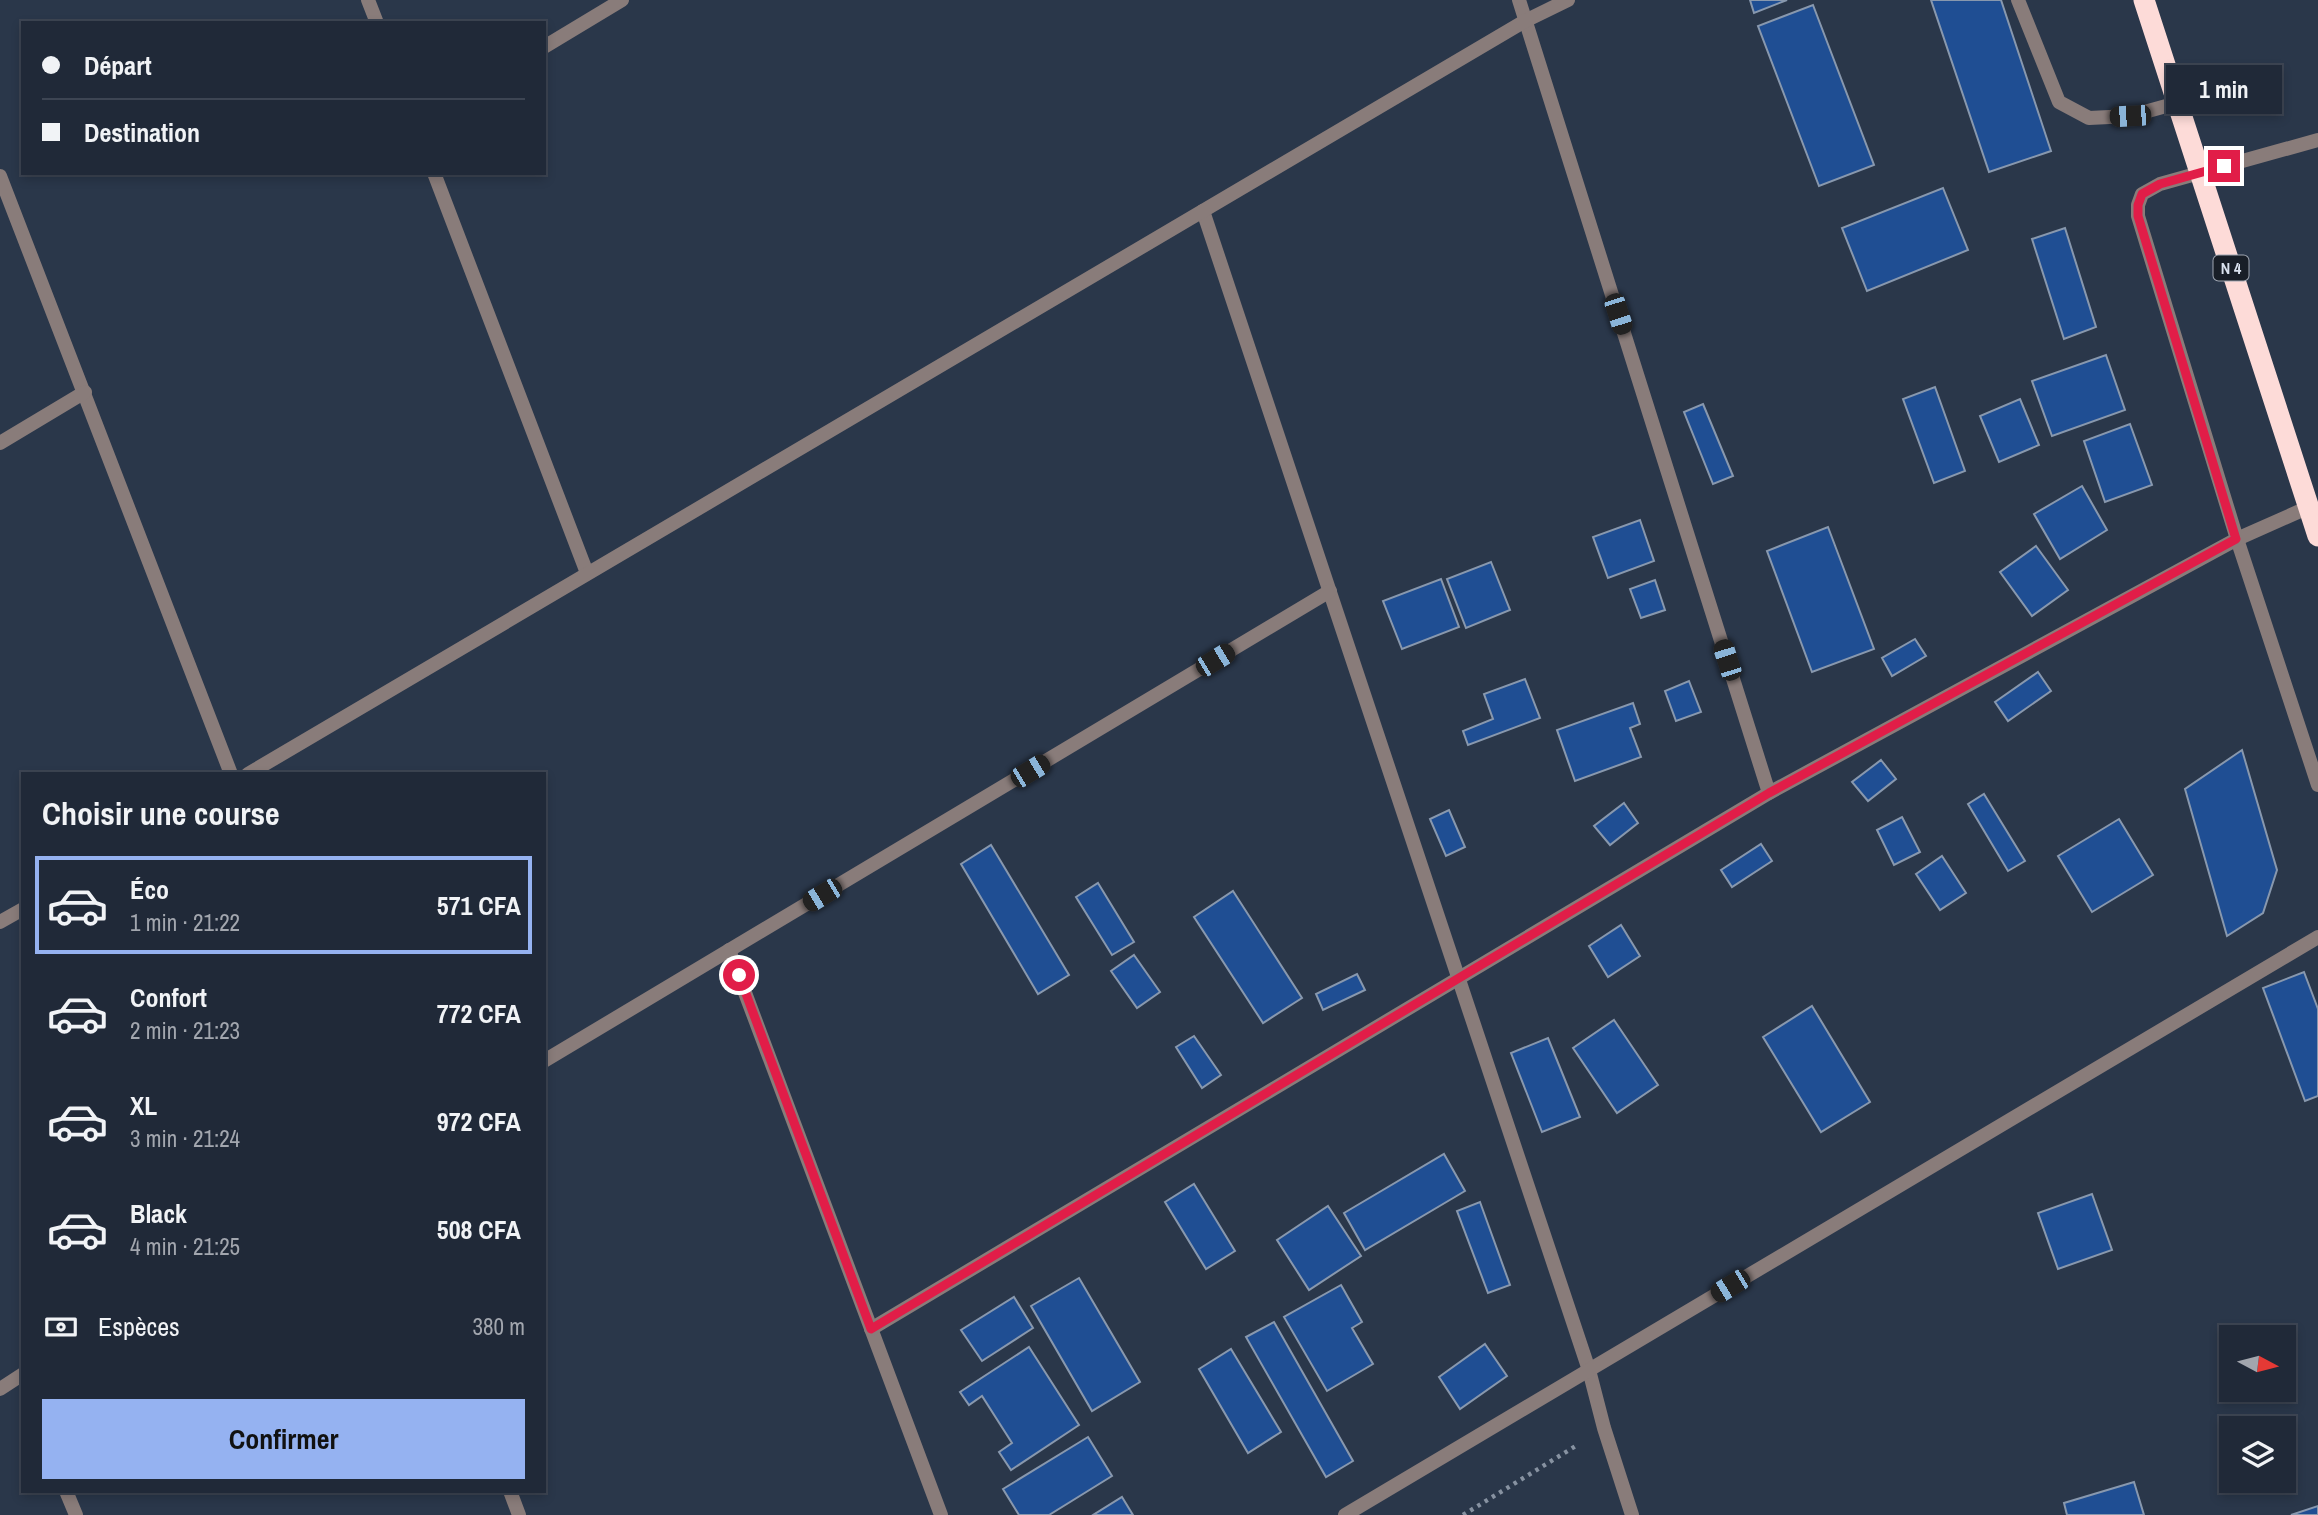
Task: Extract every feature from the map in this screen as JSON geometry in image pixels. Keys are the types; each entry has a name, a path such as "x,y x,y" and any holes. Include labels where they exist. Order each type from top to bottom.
{"highway":[{"name":"N 4","path":"2144,0 2318,536"}],"street":[{"path":"369,0 376,21"},
{"path":"546,46 622,0"},
{"path":"1519,0 1769,793"},
{"path":"251,772 1525,21 1568,0"},
{"path":"2018,0 2059,102 2089,118 2130,116 2177,103"},
{"path":"2318,140 2160,184 2142,194 2138,205 2138,216 2236,539 2318,785"},
{"path":"435,175 587,573"},
{"path":"0,176 230,772"},
{"path":"1203,211 1589,1370 1604,1428 1632,1515"},
{"path":"0,443 85,392"},
{"path":"871,1329 1769,793 2236,539 2309,507"},
{"path":"546,1060 1330,591"},
{"path":"0,922 21,910"},
{"path":"1345,1515 2318,937"},
{"path":"729,950 941,1515"},
{"path":"0,1389 21,1379"},
{"path":"67,1493 76,1515"},
{"path":"511,1493 519,1515"}],"path":[{"path":"1463,1515 1604,1428"}],"building":[{"path":"1750,0 1787,0 1754,13"},
{"path":"1931,0 2001,0 2051,151 1989,172"},
{"path":"1813,5 1874,165 1819,186 1758,26"},
{"path":"1943,188 1968,250 1867,291 1842,228"},
{"path":"2065,228 2096,327 2064,339 2032,239"},
{"path":"2106,355 2125,410 2052,436 2032,381"},
{"path":"1935,387 1965,471 1934,483 1903,399"},
{"path":"2020,399 2039,445 1999,462 1980,416"},
{"path":"1703,404 1733,476 1713,484 1684,412"},
{"path":"2130,424 2152,485 2105,502 2084,441"},
{"path":"2082,486 2107,530 2060,559 2034,514"},
{"path":"1640,520 1654,561 1608,578 1593,537"},
{"path":"1828,527 1874,649 1812,672 1767,551"},
{"path":"2036,546 2068,590 2032,616 2000,572"},
{"path":"1491,562 1510,610 1466,628 1447,579"},
{"path":"1441,579 1459,627 1402,649 1383,601"},
{"path":"1655,580 1665,610 1641,618 1630,589"},
{"path":"1915,639 1926,656 1892,676 1882,658"},
{"path":"2038,672 2051,691 2008,721 1995,702"},
{"path":"1525,679 1540,718 1468,745 1463,731 1493,719 1484,694"},
{"path":"1689,681 1701,712 1676,721 1665,691"},
{"path":"1633,703 1640,724 1630,728 1641,757 1575,781 1557,730"},
{"path":"2242,750 2277,870 2263,913 2227,936 2185,789"},
{"path":"1881,760 1896,779 1868,801 1852,782"},
{"path":"1984,794 2025,861 2008,871 1968,804"},
{"path":"1624,803 1638,823 1610,845 1594,826"},
{"path":"1449,810 1465,847 1446,856 1430,819"},
{"path":"1902,817 1920,852 1894,865 1877,830"},
{"path":"2119,819 2153,875 2092,912 2058,856"},
{"path":"1761,844 1772,861 1732,887 1721,870"},
{"path":"991,845 1069,975 1038,994 961,864"},
{"path":"1942,856 1966,893 1940,910 1916,874"},
{"path":"1098,883 1134,942 1112,955 1076,897"},
{"path":"1233,891 1302,998 1263,1023 1194,917"},
{"path":"1621,925 1640,956 1608,977 1589,946"},
{"path":"1134,955 1160,992 1137,1008 1111,971"},
{"path":"2304,972 2318,1009 2318,1096 2305,1101 2263,988"},
{"path":"1357,974 1365,990 1323,1010 1316,994"},
{"path":"1812,1006 1870,1102 1821,1132 1763,1037"},
{"path":"1614,1020 1658,1085 1617,1113 1573,1048"},
{"path":"1194,1036 1221,1075 1202,1088 1176,1047"},
{"path":"1548,1038 1580,1117 1542,1132 1511,1053"},
{"path":"1444,1154 1465,1191 1365,1250 1344,1213"},
{"path":"1194,1184 1235,1251 1206,1269 1165,1202"},
{"path":"2092,1194 2112,1250 2058,1269 2038,1213"},
{"path":"1480,1202 1510,1285 1488,1293 1457,1211"},
{"path":"1328,1206 1361,1256 1309,1290 1277,1240"},
{"path":"1079,1278 1140,1382 1092,1411 1031,1306"},
{"path":"1341,1285 1362,1322 1352,1328 1373,1364 1327,1391 1284,1317"},
{"path":"1014,1297 1033,1328 982,1361 961,1330"},
{"path":"1274,1322 1353,1461 1326,1477 1246,1337"},
{"path":"1485,1344 1507,1376 1460,1409 1439,1377"},
{"path":"1029,1347 1079,1425 1011,1470 999,1452 1012,1443 982,1396 969,1405 960,1392"},
{"path":"1231,1349 1281,1432 1248,1453 1199,1369"},
{"path":"1088,1437 1112,1476 1049,1515 1019,1515 1003,1489"},
{"path":"2134,1482 2144,1515 2067,1515 2064,1503"},
{"path":"1122,1497 1133,1515 1093,1515"},
{"path":"2318,1506 2318,1515 2291,1515"}],"route":[{"path":"739,975 871,1329 1769,793 2236,539 2138,216 2142,194 2160,184 2224,166"}]}
